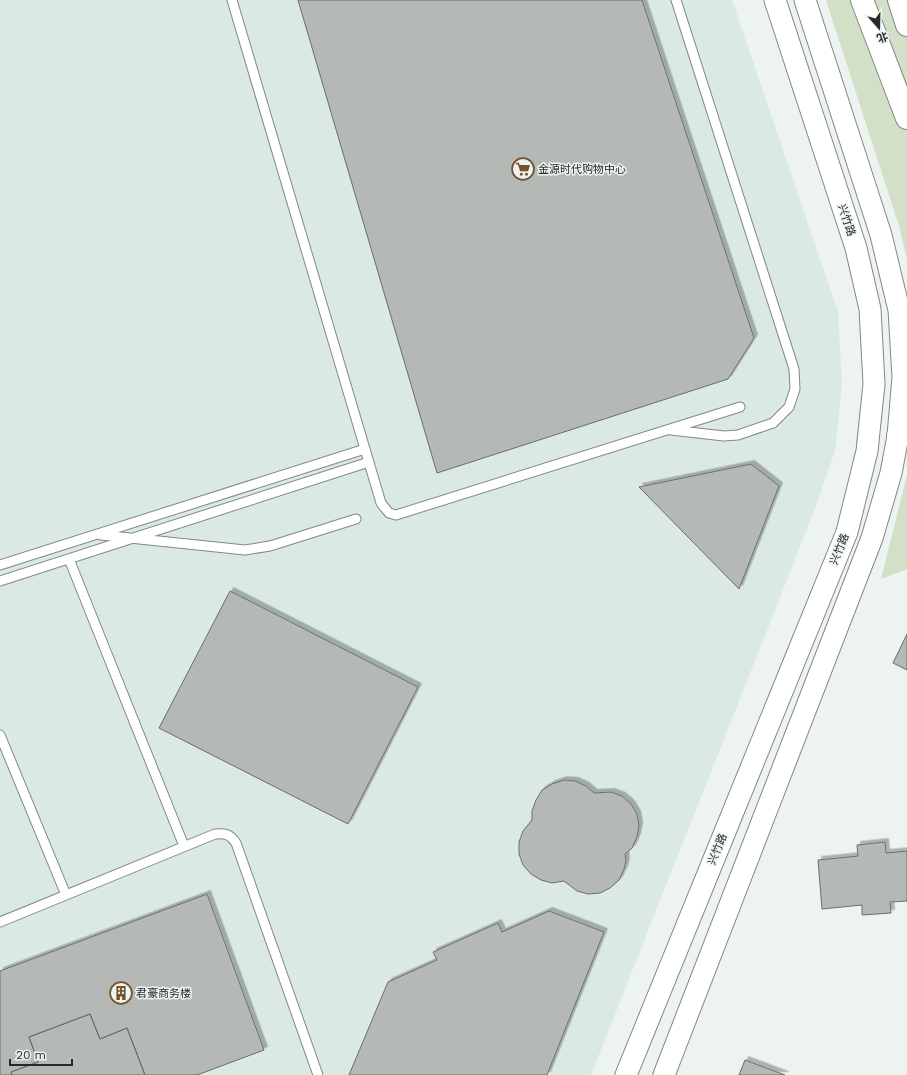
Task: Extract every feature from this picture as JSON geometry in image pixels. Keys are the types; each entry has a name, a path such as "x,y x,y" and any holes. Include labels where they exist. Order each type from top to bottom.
{"highway":[{"path":"862,0 907,118"},
{"path":"899,0 907,25"}],"street":[{"name":"兴竹路","path":"626,1075 846,532 867,451 874,384 870,310 856,248 775,0"},
{"path":"664,1075 872,538 902,433 903,376 898,310 881,235 805,0"}],"lane":[{"path":"232,0 381,503 388,512 396,515 740,407"},
{"path":"668,430 724,436 738,435 773,423 789,407 795,389 794,369 676,0"},
{"path":"0,565 365,449"},
{"path":"0,581 369,462"},
{"path":"96,534 245,550 270,546 356,519"},
{"path":"69,559 184,846"},
{"path":"0,735 66,895"},
{"path":"0,922 215,834 224,833 231,836 236,843 318,1075"}],"shaded area":[{"path":"0,0 732,0 838,312 842,385 835,451 813,514 591,1075 0,1075"}],"green space":[{"path":"826,0 907,0 907,259 899,226"},
{"path":"907,475 907,569 881,579"}],"building":[{"name":"金源时代购物中心","path":"298,0 642,0 754,338 728,379 437,473"},
{"path":"751,464 779,486 739,589 639,487"},
{"path":"230,591 418,687 348,824 159,728"},
{"path":"907,634 907,670 893,663"},
{"path":"564,780 575,781 586,786 594,793 611,792 622,796 631,804 637,814 639,826 637,837 632,848 625,854 626,861 619,880 610,888 600,893 588,894 577,891 564,881 552,883 541,880 531,874 523,865 519,854 519,842 523,831 532,820 532,811 542,790 552,784"},
{"path":"885,842 886,853 907,851 907,901 890,902 891,913 862,915 862,905 822,909 818,860 858,856 857,845"},
{"name":"君豪商务楼","path":"207,894 264,1050 197,1075 145,1075 127,1028 100,1039 90,1014 29,1037 38,1062 11,1072 12,1075 0,1075 0,971"},
{"path":"549,911 604,932 547,1075 349,1075 388,982 437,960 433,952 498,923 502,932"},
{"path":"90,1014 100,1039 127,1028 145,1075 12,1075 11,1072 38,1062 29,1037"},
{"path":"745,1060 785,1075 739,1075"}],"place":[{"name":"金源时代购物中心","path":"523,169"},
{"name":"君豪商务楼","path":"121,993"}]}
